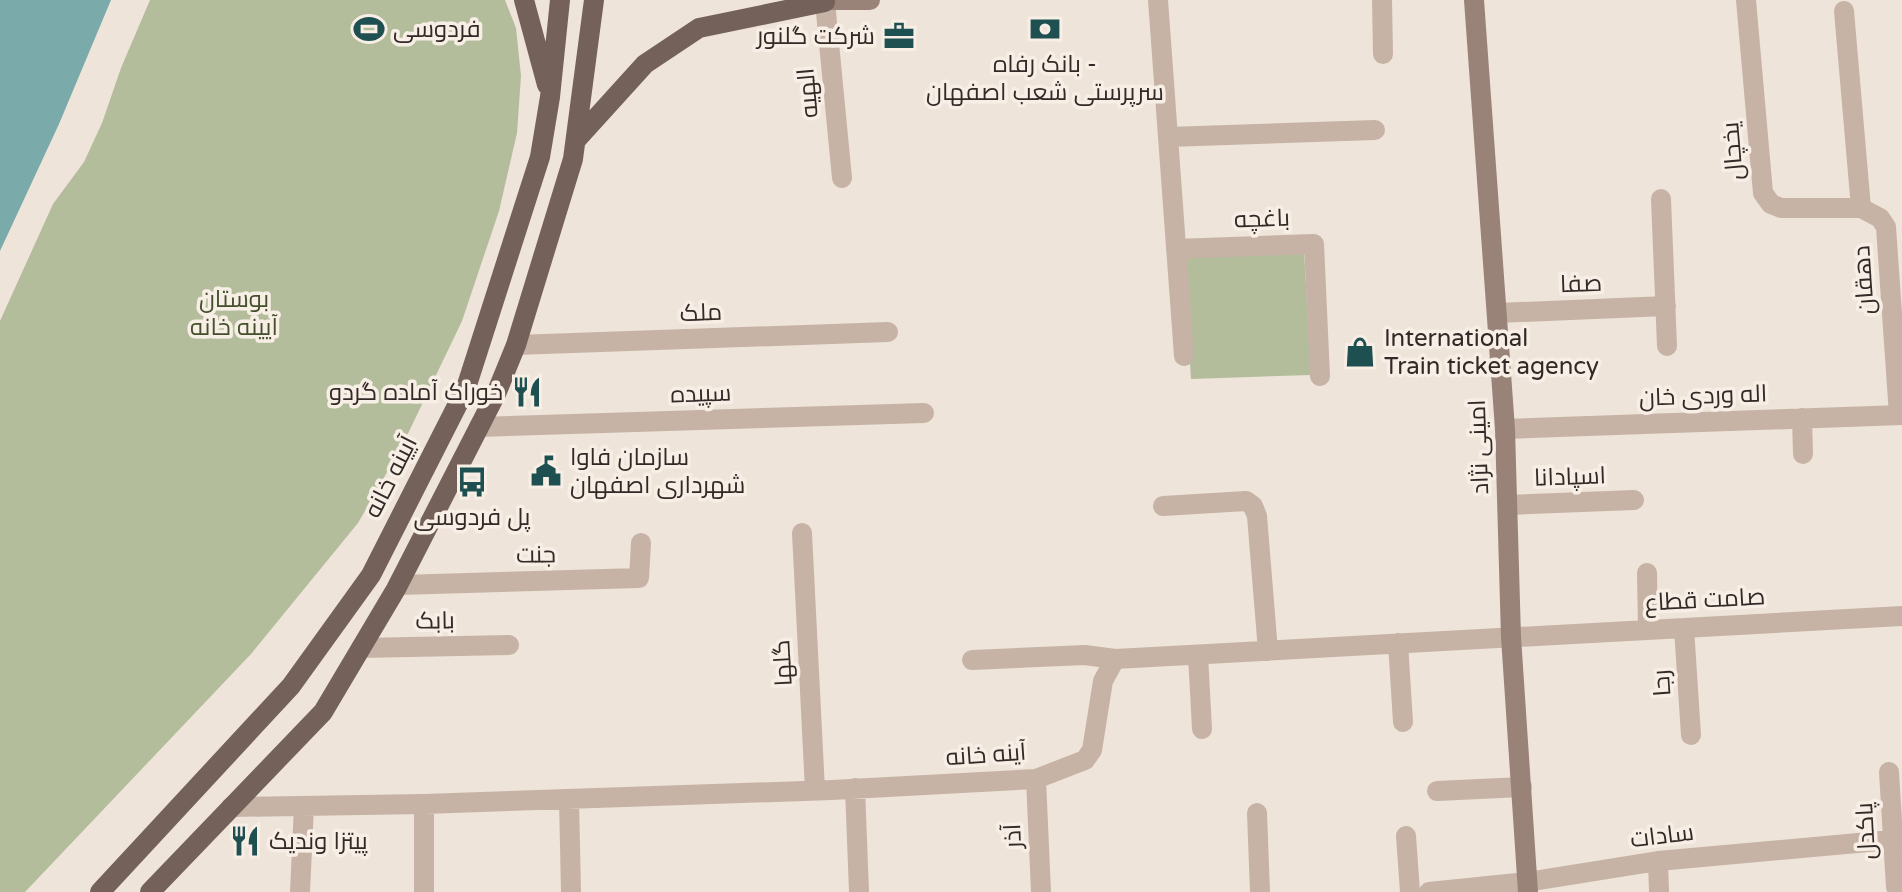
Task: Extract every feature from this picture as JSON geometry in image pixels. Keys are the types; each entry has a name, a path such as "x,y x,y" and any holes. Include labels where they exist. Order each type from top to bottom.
{"main road":[{"path":"524,0 550,97"},
{"name":"آیینه خانه","path":"100,892 291,686 371,575 466,388 540,157 560,0"},
{"path":"150,892 323,712 399,585 479,427 516,345 573,159 594,0"},
{"path":"577,139 645,64 699,28 815,1"}],"street":[{"path":"815,1 870,0"},
{"path":"1158,0 1184,356"},
{"path":"1382,0 1383,54"},
{"name":"امینی نژاد","path":"1474,0 1505,429 1511,637 1527,887"},
{"name":"یخچال","path":"1746,0 1763,193 1771,204 1781,208 1861,208"},
{"name":"الهیه","path":"815,1 842,178"},
{"path":"1844,11 1861,208"},
{"path":"1168,137 1375,130"},
{"path":"1661,199 1667,346"},
{"name":"دهقان","path":"1861,208 1880,218 1886,227 1900,415"},
{"name":"باغچه","path":"1176,249 1314,244 1320,376"},
{"name":"صفا","path":"1498,313 1666,306"},
{"name":"ملک","path":"516,345 888,332"},
{"name":"سپیده","path":"479,427 924,413"},
{"name":"اله وردی خان","path":"1505,429 1900,415"},
{"path":"1802,418 1803,454"},
{"name":"اسپادانا","path":"1508,505 1634,500"},
{"path":"1163,506 1246,501 1253,506 1257,516 1268,651"},
{"name":"گلها","path":"802,533 815,790"},
{"name":"جنت","path":"399,585 639,578 641,543"},
{"path":"1647,573 1648,630"},
{"name":"صامت قطاع","path":"1511,637 1902,616"},
{"name":"رجا","path":"1684,628 1691,735"},
{"path":"972,660 1085,655 1115,659 1511,637"},
{"path":"1398,643 1403,722"},
{"name":"بابک","path":"361,648 509,645"},
{"path":"1198,655 1202,729"},
{"name":"آینه خانه","path":"231,807 569,799 1036,779 1085,760 1092,750 1103,681 1115,659"},
{"name":"پاکدل","path":"1889,772 1898,840 1896,887"},
{"name":"آذر","path":"1036,779 1041,892"},
{"path":"1437,791 1522,787"},
{"path":"855,788 859,892"},
{"path":"569,799 571,892"},
{"path":"424,804 424,892"},
{"path":"300,892 304,806"},
{"path":"1257,813 1260,892"},
{"path":"1406,836 1410,892"},
{"name":"سادات","path":"1429,892 1527,887 1658,861 1898,840"},
{"path":"1658,861 1659,892"}],"green space":[{"name":"بوستان آیینه خانه","path":"150,0 505,0 516,28 521,76 517,133 499,211 462,321 402,446 358,523 251,654 25,892 0,892 0,321 53,204 84,162"},
{"path":"1304,250 1311,375 1191,379 1183,255"}],"water":[{"path":"0,0 111,0 59,124 0,251"}],"place":[{"name":"فردوسی","path":"369,29"},
{"name":"بانک رفاه - سرپرستی شعب اصفهان","path":"1045,29"},
{"name":"شرکت گلنور","path":"899,36"},
{"name":"International Train ticket agency","path":"1360,352"},
{"name":"خوراک آماده گردو","path":"527,392"},
{"name":"سازمان فاوا شهرداری اصفهان","path":"546,471"},
{"name":"پل فردوسی","path":"472,482"},
{"name":"پیتزا وندیک","path":"245,841"}]}
